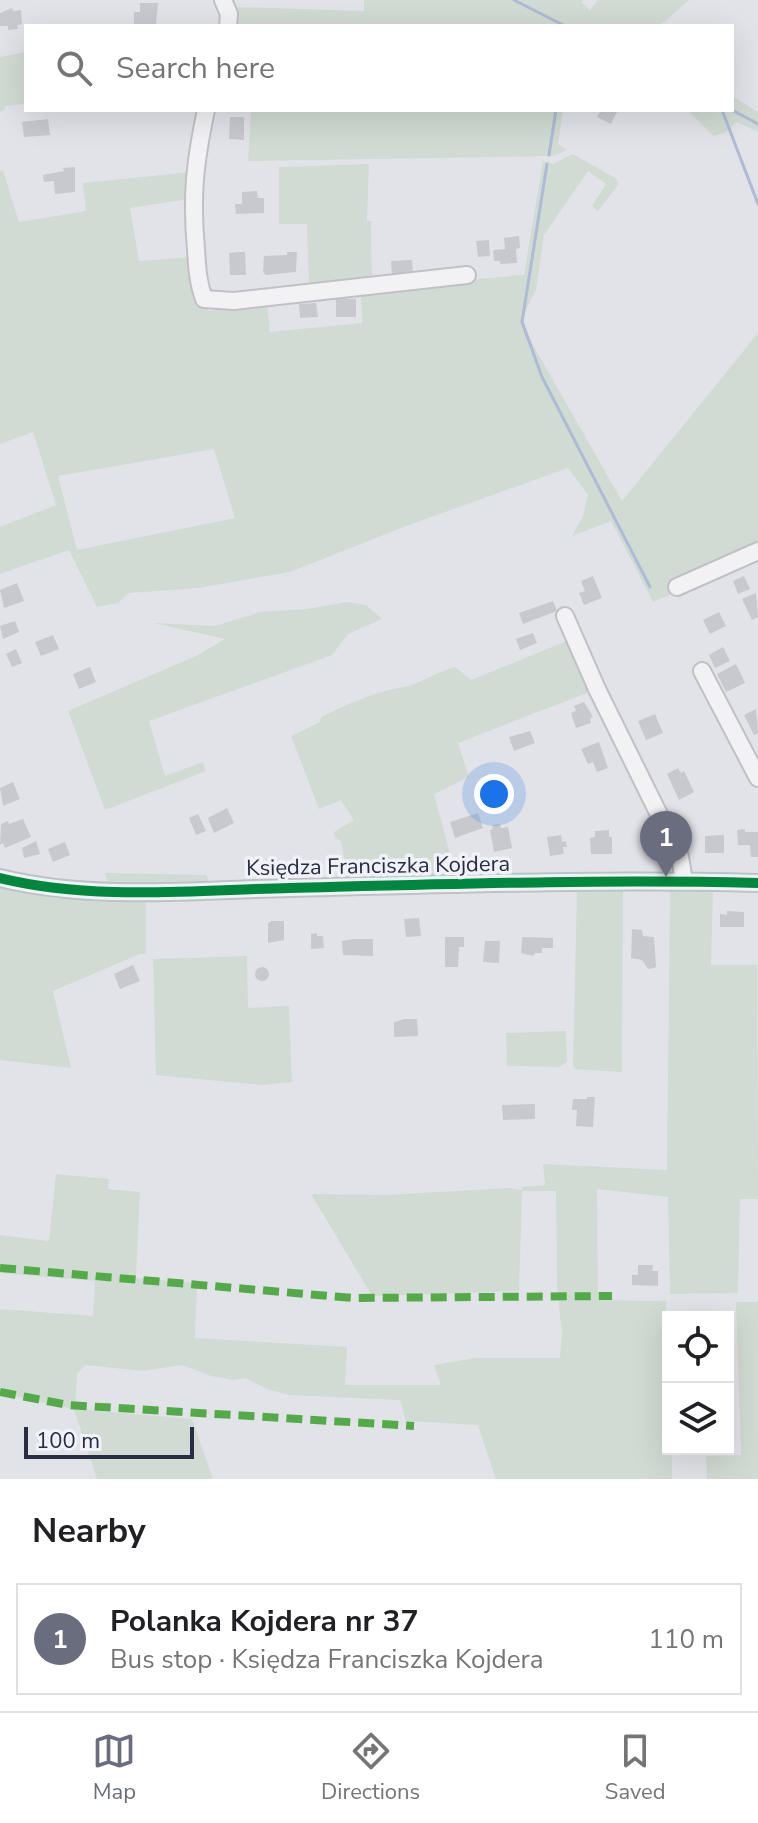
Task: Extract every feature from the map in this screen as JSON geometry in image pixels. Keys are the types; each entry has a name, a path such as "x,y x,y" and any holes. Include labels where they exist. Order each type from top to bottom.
{"street":[{"path":"225,2 228,24"},
{"path":"206,112 195,160 192,208 198,284 204,299 234,301 467,275"},
{"path":"677,587 758,551"},
{"path":"565,616 597,689 680,857 684,881"},
{"path":"702,671 758,778"},
{"name":"Księdza Franciszka Kojdera","path":"0,878 86,890 150,892 684,881 758,883"}],"shaded area":[{"path":"364,0 583,0 581,2 590,10 598,0 689,0 660,24 231,24 230,8 364,11"},
{"path":"24,52 24,104 5,106 5,110 0,112 0,57"},
{"path":"734,97 758,112 758,132 737,122 725,133 714,136 689,112 734,112"},
{"path":"251,112 563,112 558,144 567,150 553,156 248,161"},
{"path":"573,154 617,179 618,185 598,211 592,206 606,184 588,171 544,235 536,290 522,318 533,345 622,501 758,333 758,545 669,586 672,594 653,602 611,521 572,536 583,516 588,495 568,468 406,526 290,572 198,588 129,593 118,603 97,607 69,550 0,574 0,527 56,505 33,432 0,444 0,171 3,170 19,222 86,211 83,183 191,172 189,199 130,208 139,261 194,257 203,307 210,311 224,306 267,303 270,332 362,323 361,289 524,275 543,161 553,164","holes":["214,449 235,518 77,550 58,476"]},
{"path":"369,164 367,221 371,221 372,282 309,289 307,224 279,224 279,167"},
{"path":"346,602 366,605 382,619 348,634 332,655 149,721 165,776 203,762 206,771 105,810 68,711 196,656 225,639 154,623 215,626 260,612 307,609"},
{"path":"569,640 592,691 458,743 469,777 434,794 457,880 348,881 341,841 335,838 334,832 354,820 341,800 319,809 291,736 320,722 321,717 371,695 410,685 455,667 471,680"},
{"path":"105,873 207,875 209,886 109,887"},
{"path":"0,884 84,898 146,901 146,954 53,991 71,1068 0,1060"},
{"path":"582,887 623,887 622,1072 575,1069 573,1065 577,891"},
{"path":"670,887 713,889 711,965 757,965 758,1199 740,1199 738,1293 670,1294 668,1197 597,1189 598,1300 666,1301 666,1311 662,1311 662,1455 672,1455 672,1479 496,1479 478,1425 406,1421 400,1400 289,1395 245,1378 234,1380 211,1376 182,1365 143,1371 85,1365 77,1374 75,1409 192,1419 213,1479 97,1479 74,1409 0,1393 0,1309 93,1316 95,1281 0,1273 0,1235 49,1241 56,1174 109,1179 108,1189 140,1192 136,1278 197,1283 195,1338 347,1347 345,1385 441,1385 434,1365 475,1358 560,1358 562,1334 557,1288 556,1191 522,1191 519,1291 372,1296 311,1194 387,1195 508,1188 522,1190 522,1187 545,1185 543,1164 667,1170"},
{"path":"247,956 248,1008 289,1006 292,1082 262,1085 156,1075 153,959"},
{"path":"566,1031 567,1062 559,1067 507,1066 506,1033"},
{"path":"736,1302 758,1302 758,1479 707,1479 706,1456 741,1455"}],"building":[{"path":"140,3 158,3 156,24 134,24 134,12 140,12"},
{"path":"12,8 13,11 21,10 22,24 17,25 18,29 8,30 8,26 0,26 0,13"},
{"path":"600,112 617,112 611,124 597,117"},
{"path":"230,117 244,117 244,140 229,139"},
{"path":"48,119 50,135 24,137 22,122"},
{"path":"75,167 75,192 55,194 54,181 44,182 43,175"},
{"path":"257,191 258,198 264,198 264,213 236,214 235,204 242,204 242,192"},
{"path":"519,236 517,263 500,264 500,261 494,261 493,250 505,249 504,238"},
{"path":"489,240 490,256 478,257 476,241"},
{"path":"245,252 246,275 230,275 229,253"},
{"path":"287,252 297,252 296,272 266,275 263,272 264,256 287,255"},
{"path":"412,260 413,274 392,276 391,261"},
{"path":"336,298 356,299 356,317 336,317"},
{"path":"316,303 318,317 300,318 299,304"},
{"path":"593,576 602,598 584,605 579,593 585,591 581,581"},
{"path":"744,576 750,589 738,594 733,581"},
{"path":"17,583 24,601 4,608 0,590"},
{"path":"756,593 758,617 752,620 742,599"},
{"path":"553,601 557,611 523,624 519,613"},
{"path":"719,612 726,626 710,634 703,620"},
{"path":"15,621 19,632 3,639 0,626"},
{"path":"533,633 537,643 520,650 516,639"},
{"path":"53,635 59,649 41,656 35,642"},
{"path":"723,647 730,661 715,668 709,655"},
{"path":"16,649 22,663 12,667 6,654"},
{"path":"736,664 745,683 726,692 717,674"},
{"path":"90,667 96,682 79,689 73,674"},
{"path":"584,702 593,717 590,718 591,723 576,728 571,713 576,711 574,706"},
{"path":"756,709 758,733 754,735 744,715"},
{"path":"655,714 663,733 646,740 638,721"},
{"path":"530,731 535,743 514,751 509,737"},
{"path":"599,742 608,768 597,772 593,762 588,764 581,749"},
{"path":"678,768 681,773 684,771 694,792 679,800 667,774"},
{"path":"13,782 20,799 3,806 0,788"},
{"path":"227,808 234,823 214,833 208,818"},
{"path":"478,813 483,828 455,838 450,822"},
{"path":"198,814 206,831 196,835 189,818"},
{"path":"23,819 31,837 5,848 3,843 0,845 1,824"},
{"path":"500,824 501,828 508,827 512,848 494,852 490,830 493,829 492,825"},
{"path":"745,829 745,832 758,832 758,857 751,857 750,845 738,845 737,830"},
{"path":"609,830 612,854 591,854 590,838 595,837 595,831"},
{"path":"561,835 567,847 563,847 564,854 550,856 547,837"},
{"path":"724,835 724,853 705,853 705,836"},
{"path":"36,841 40,854 24,858 22,848"},
{"path":"65,842 70,855 53,862 48,849"},
{"path":"727,911 744,912 744,927 720,927 720,914 727,915"},
{"path":"419,918 421,936 406,937 404,919"},
{"path":"284,921 284,940 268,943 268,923"},
{"path":"632,929 642,930 643,936 654,937 656,967 648,969 642,960 631,958"},
{"path":"317,933 317,936 323,936 324,948 311,949 311,934"},
{"path":"445,937 464,937 464,947 459,947 458,967 445,967"},
{"path":"522,937 553,938 553,948 542,948 542,953 533,956 521,953"},
{"path":"373,939 373,956 343,955 342,941"},
{"path":"485,941 500,941 499,963 483,962"},
{"path":"133,965 140,981 120,989 114,974"},
{"path":"262,967 269,974 262,981 255,974"},
{"path":"417,1019 418,1036 394,1037 394,1022"},
{"path":"595,1097 593,1127 576,1126 577,1110 572,1110 573,1099"},
{"path":"535,1104 535,1119 503,1120 502,1105"},
{"path":"638,1265 653,1265 652,1271 658,1271 658,1286 632,1285 632,1275 638,1275"}],"waterway":[{"path":"514,0 561,24"},
{"path":"734,111 758,124"},
{"path":"549,155 556,112"},
{"path":"723,112 758,204"},
{"path":"547,164 522,322 542,377 650,587"}],"marked path":[{"path":"0,1268 353,1298 612,1296"},
{"path":"0,1392 68,1405 414,1426"}],"cycle path":[{"path":"0,878 72,890 108,892 524,882 758,883"}],"place":[{"name":"Polanka Kojdera nr 37","path":"666,877"}]}
